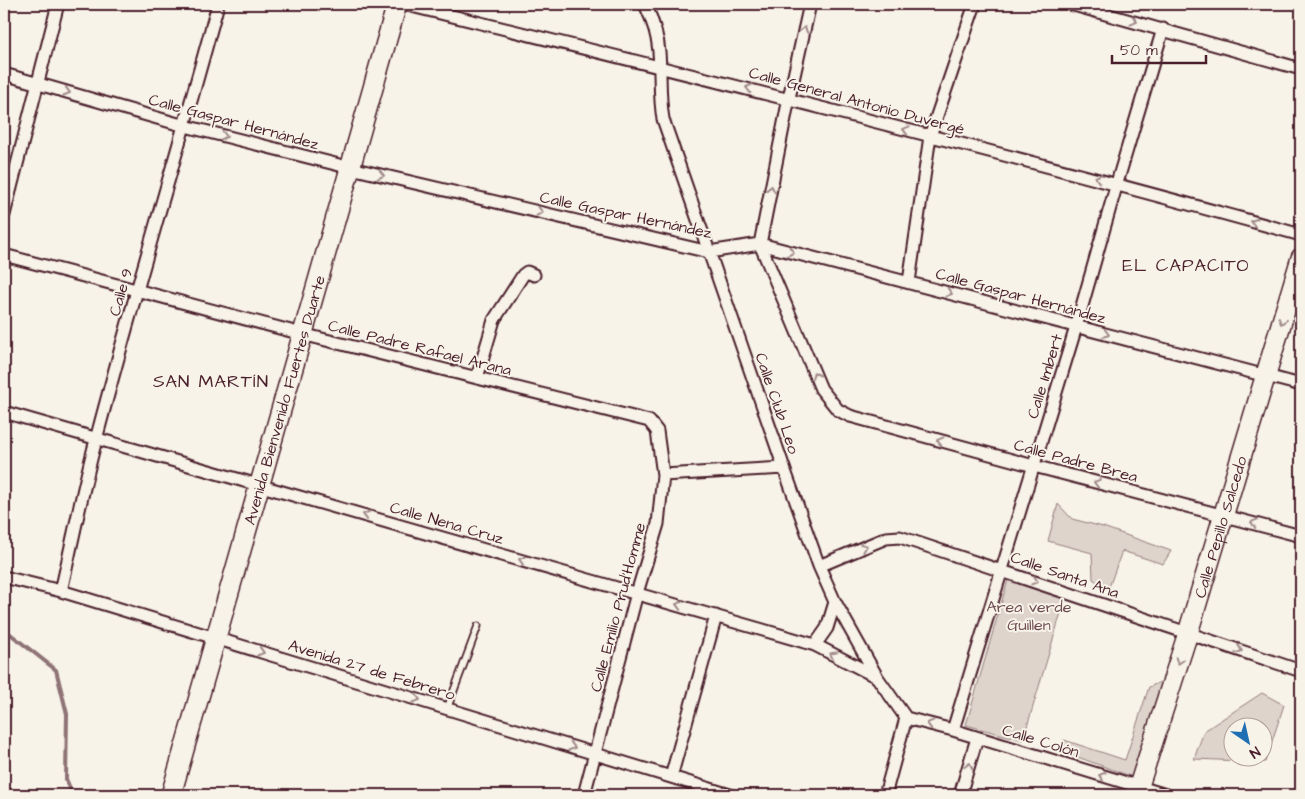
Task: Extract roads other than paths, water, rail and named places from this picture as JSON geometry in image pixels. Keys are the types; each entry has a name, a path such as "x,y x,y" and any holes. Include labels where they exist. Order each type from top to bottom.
{"main road":[{"name":"Avenida Bienvenido Fuertes Duarte","path":"171,795 302,334 352,168 397,4"},
{"name":"Calle Pepillo Salcedo","path":"1138,791 1188,633 1301,258"}],"street":[{"path":"4,215 58,4"},
{"name":"Calle 9","path":"61,590 96,438 218,4"},
{"name":"Calle General Antonio Duvergé","path":"403,4 789,98 1116,183 1301,235"},
{"name":"Calle Club Leo","path":"645,4 657,36 660,100 663,119 819,566 835,602 877,677 906,718"},
{"path":"760,244 810,4"},
{"path":"909,282 930,136 975,4"},
{"path":"1071,4 1301,69"},
{"name":"Calle Imbert","path":"953,730 1076,326 1116,183 1163,29"},
{"name":"Calle Gaspar Hernández","path":"4,74 185,126 352,168 709,252 760,244 1301,385"},
{"name":"Calle Padre Brea","path":"760,244 821,389 830,402 843,413 1034,466 1301,536"},
{"name":"Calle Padre Rafael Arana","path":"4,254 302,334 649,421 654,426"},
{"path":"477,378 494,320 523,275 528,272 534,275"},
{"name":"Calle Nena Cruz","path":"4,412 637,593 815,646 877,677"},
{"name":"Calle Emilio Prud'Homme","path":"584,795 637,593 658,524 663,475 657,431 654,426"},
{"path":"663,475 784,468"},
{"name":"Calle Santa Ana","path":"819,566 879,541 900,537 1301,671"},
{"name":"Avenida 27 de Febrero","path":"4,578 61,590 730,795"},
{"path":"815,646 827,628 835,602"},
{"path":"672,777 716,616"},
{"path":"885,795 906,718"},
{"name":"Calle Colón","path":"906,718 953,730 1138,791 1166,795"},
{"path":"960,795 977,738"}],"lane":[{"path":"447,708 478,626"}],"waterway":[{"path":"4,629 56,670 67,714 66,779 73,795"}],"district":[{"name":"EL CAPACITO","path":"1186,265"},
{"name":"SAN MARTÍN","path":"211,381"}],"park label":[{"name":"Area verde Guillen","path":"1029,615"}]}
